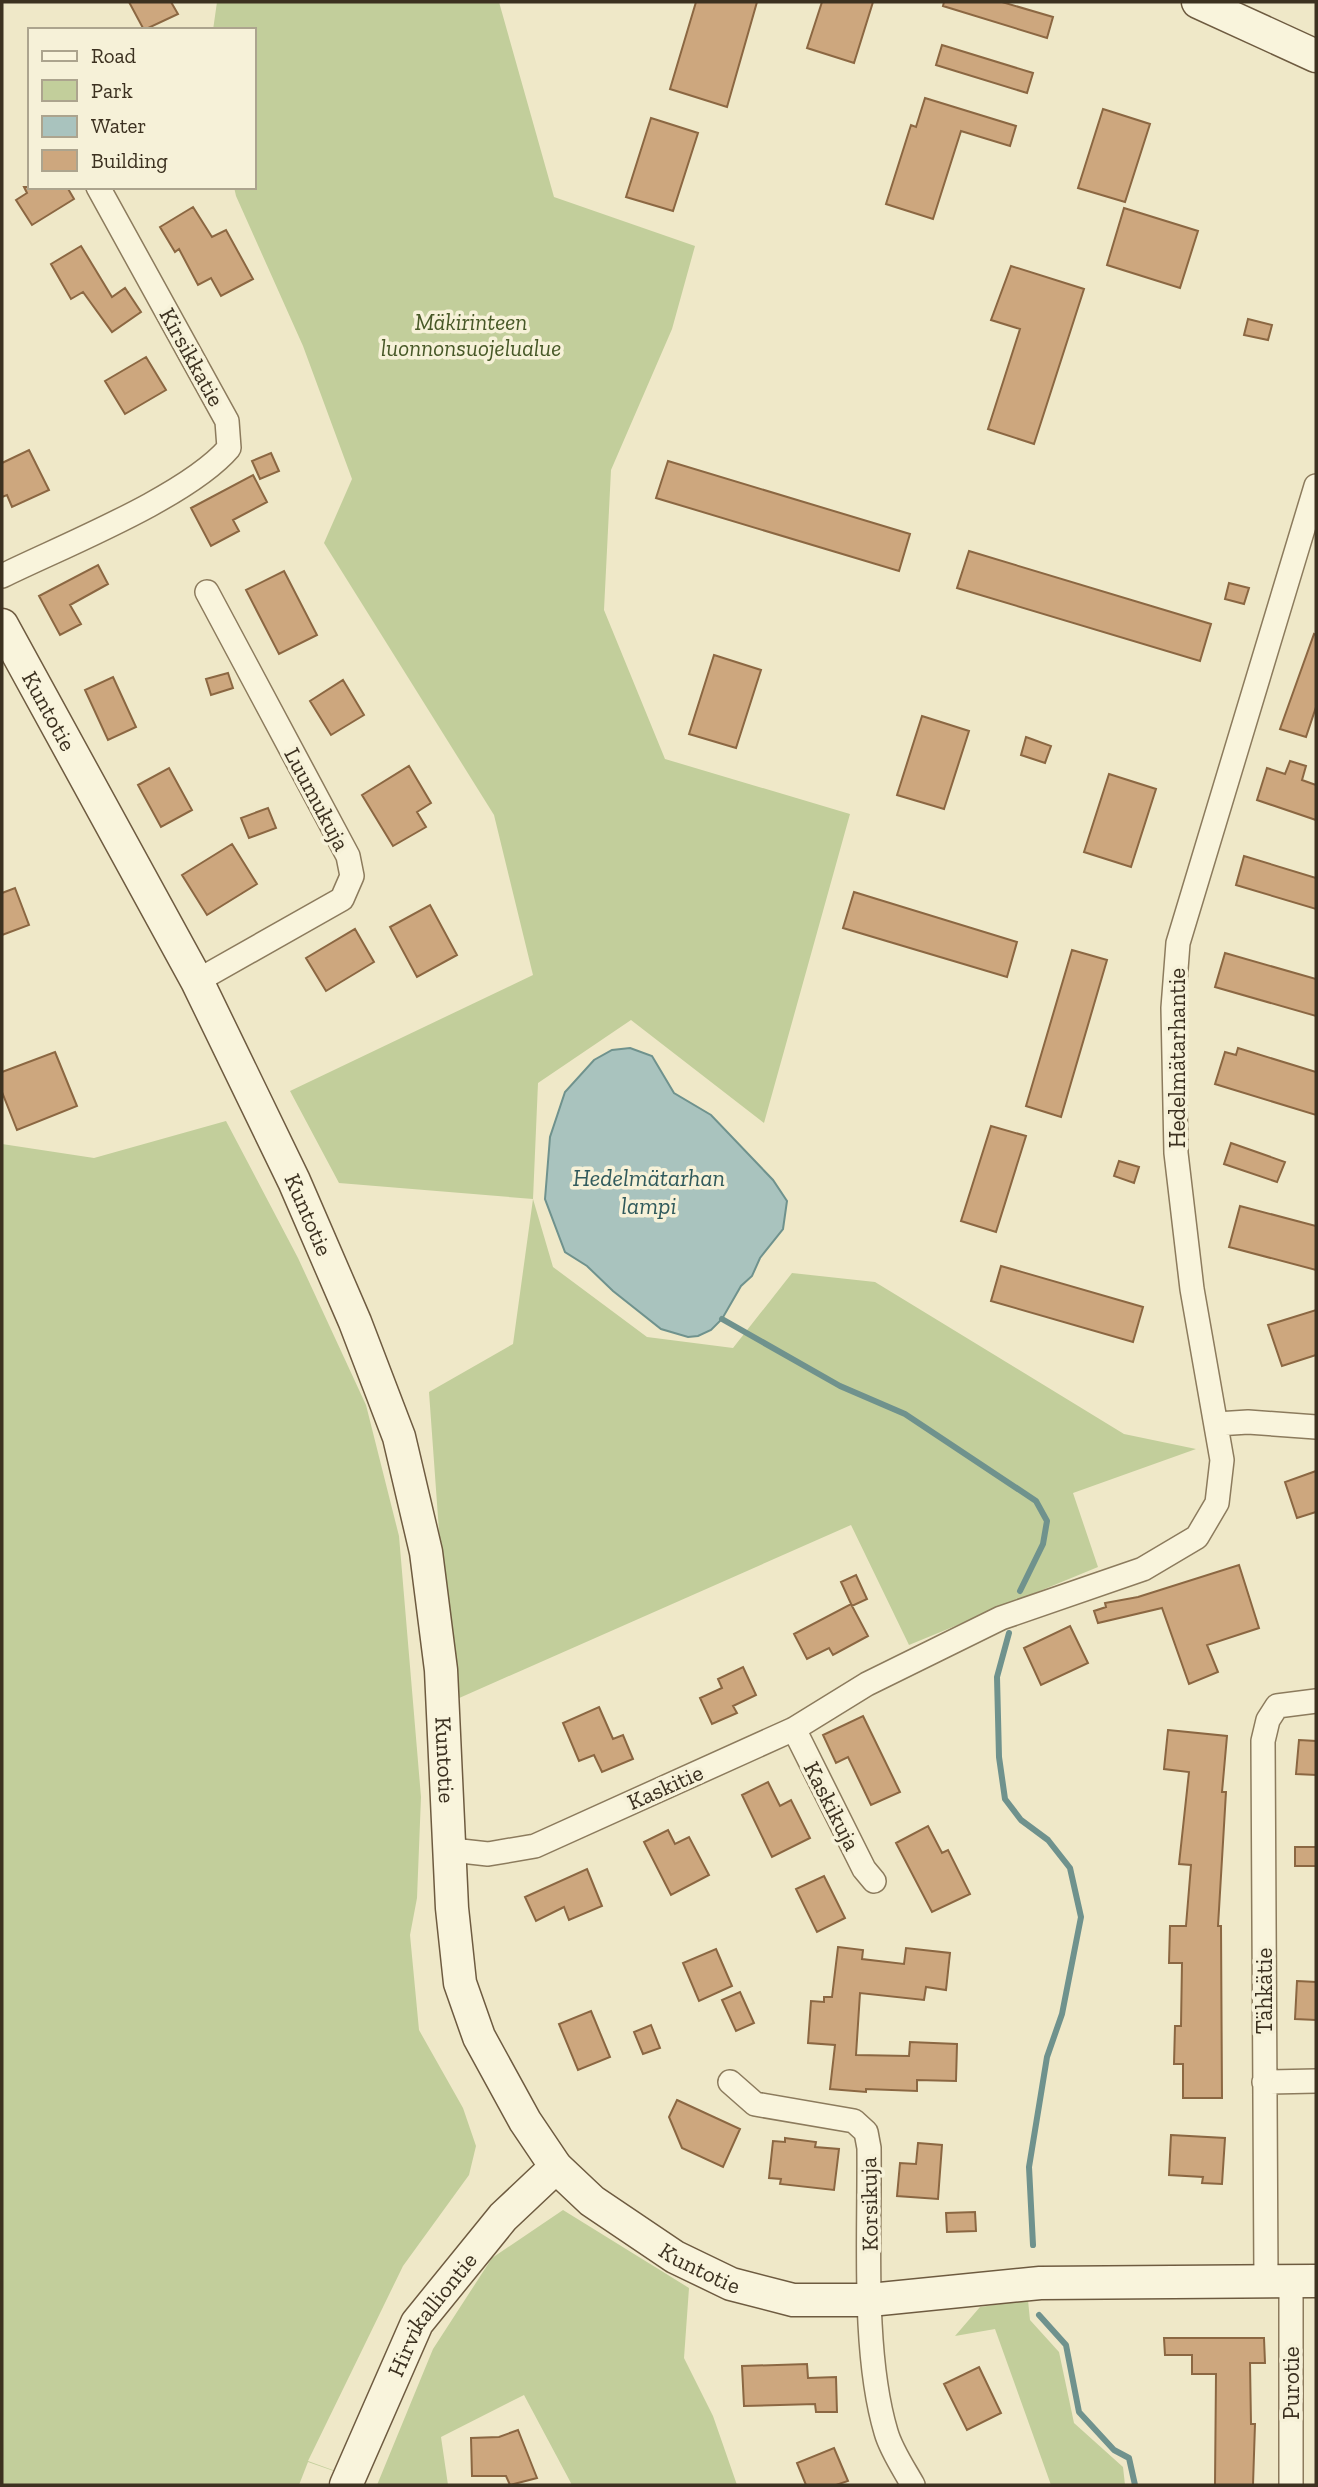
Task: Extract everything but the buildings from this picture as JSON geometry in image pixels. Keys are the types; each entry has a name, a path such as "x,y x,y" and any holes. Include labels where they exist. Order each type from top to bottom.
{"street":[{"path":"1198,2 1316,56"},
{"name":"Kirsikkatie","path":"2,576 153,501 215,464 229,448 227,421 99,189"},
{"name":"Hedelmätarhantie","path":"867,1684 1001,1618 1143,1569 1197,1537 1217,1503 1222,1460 1192,1289 1176,1153 1173,1008 1178,943 1316,486"},
{"name":"Luumukuja","path":"197,981 342,899 352,876 348,856 207,592"},
{"name":"Kuntotie","path":"2,625 197,981 294,1181 355,1322 399,1437 426,1552 441,1670 452,1850 452,1909 460,1983 479,2037 525,2121 556,2167 592,2201 675,2257 731,2284 793,2300 870,2300 1040,2283 1291,2280"},
{"path":"1217,1424 1248,1422 1316,1427"},
{"name":"Kaskitie","path":"452,1850 488,1854 535,1846 793,1730 867,1684"},
{"name":"Tähkätie","path":"1291,2280 1264,2082 1263,1741 1268,1720 1276,1706 1316,1701"},
{"name":"Kaskikuja","path":"793,1730 864,1869 874,1881"},
{"path":"1264,2082 1316,2081"},
{"name":"Korsikuja","path":"730,2082 755,2104 854,2121 866,2132 869,2148 870,2300 876,2383 886,2434 913,2485"},
{"name":"Hirvikalliontie","path":"346,2485 416,2322 503,2217 556,2167"},
{"name":"Purotie","path":"1291,2280 1291,2485"}],"green space":[{"name":"Mäkirinteen luonnonsuojelualue","path":"217,2 499,2 554,197 695,246 672,329 611,470 604,610 665,759 850,814 764,1123 631,1020 538,1083 533,1199 339,1183 290,1091 533,975 494,815 324,543 352,479 303,346 234,189 256,189 256,28 213,28"},
{"path":"226,1121 298,1258 366,1405 399,1536 421,1797 417,1898 410,1935 419,2030 463,2108 476,2146 469,2175 403,2266 308,2461 374,2485 308,2462 299,2485 2,2485 2,1144 94,1158"},
{"path":"533,1199 553,1267 647,1337 733,1348 792,1273 875,1282 1124,1434 1196,1449 1073,1493 1098,1567 909,1645 851,1525 457,1699 439,1531 429,1392 513,1344"},
{"path":"563,2210 689,2288 684,2358 713,2416 737,2485 572,2485 524,2395 441,2437 448,2485 377,2485 433,2349 492,2258"},
{"path":"1028,2300 1030,2320 1059,2352 1074,2423 1123,2467 1125,2485 1051,2485 995,2329 955,2336 980,2307"}],"water":[{"name":"Hedelmätarhan lampi","path":"630,1048 652,1056 674,1093 711,1115 773,1180 787,1201 783,1229 760,1258 752,1276 741,1286 722,1319 711,1330 698,1336 688,1337 661,1329 613,1291 587,1266 565,1252 545,1199 550,1137 565,1092 594,1060 612,1050"}],"waterway":[{"path":"722,1319 840,1386 905,1414 1036,1501 1047,1521 1043,1544 1020,1591"},
{"path":"1009,1633 997,1677 999,1757 1005,1799 1021,1820 1048,1840 1070,1868 1081,1917 1062,2014 1047,2057 1029,2167 1033,2245"},
{"path":"1039,2315 1066,2345 1079,2412 1114,2450 1129,2458 1135,2485"}]}
